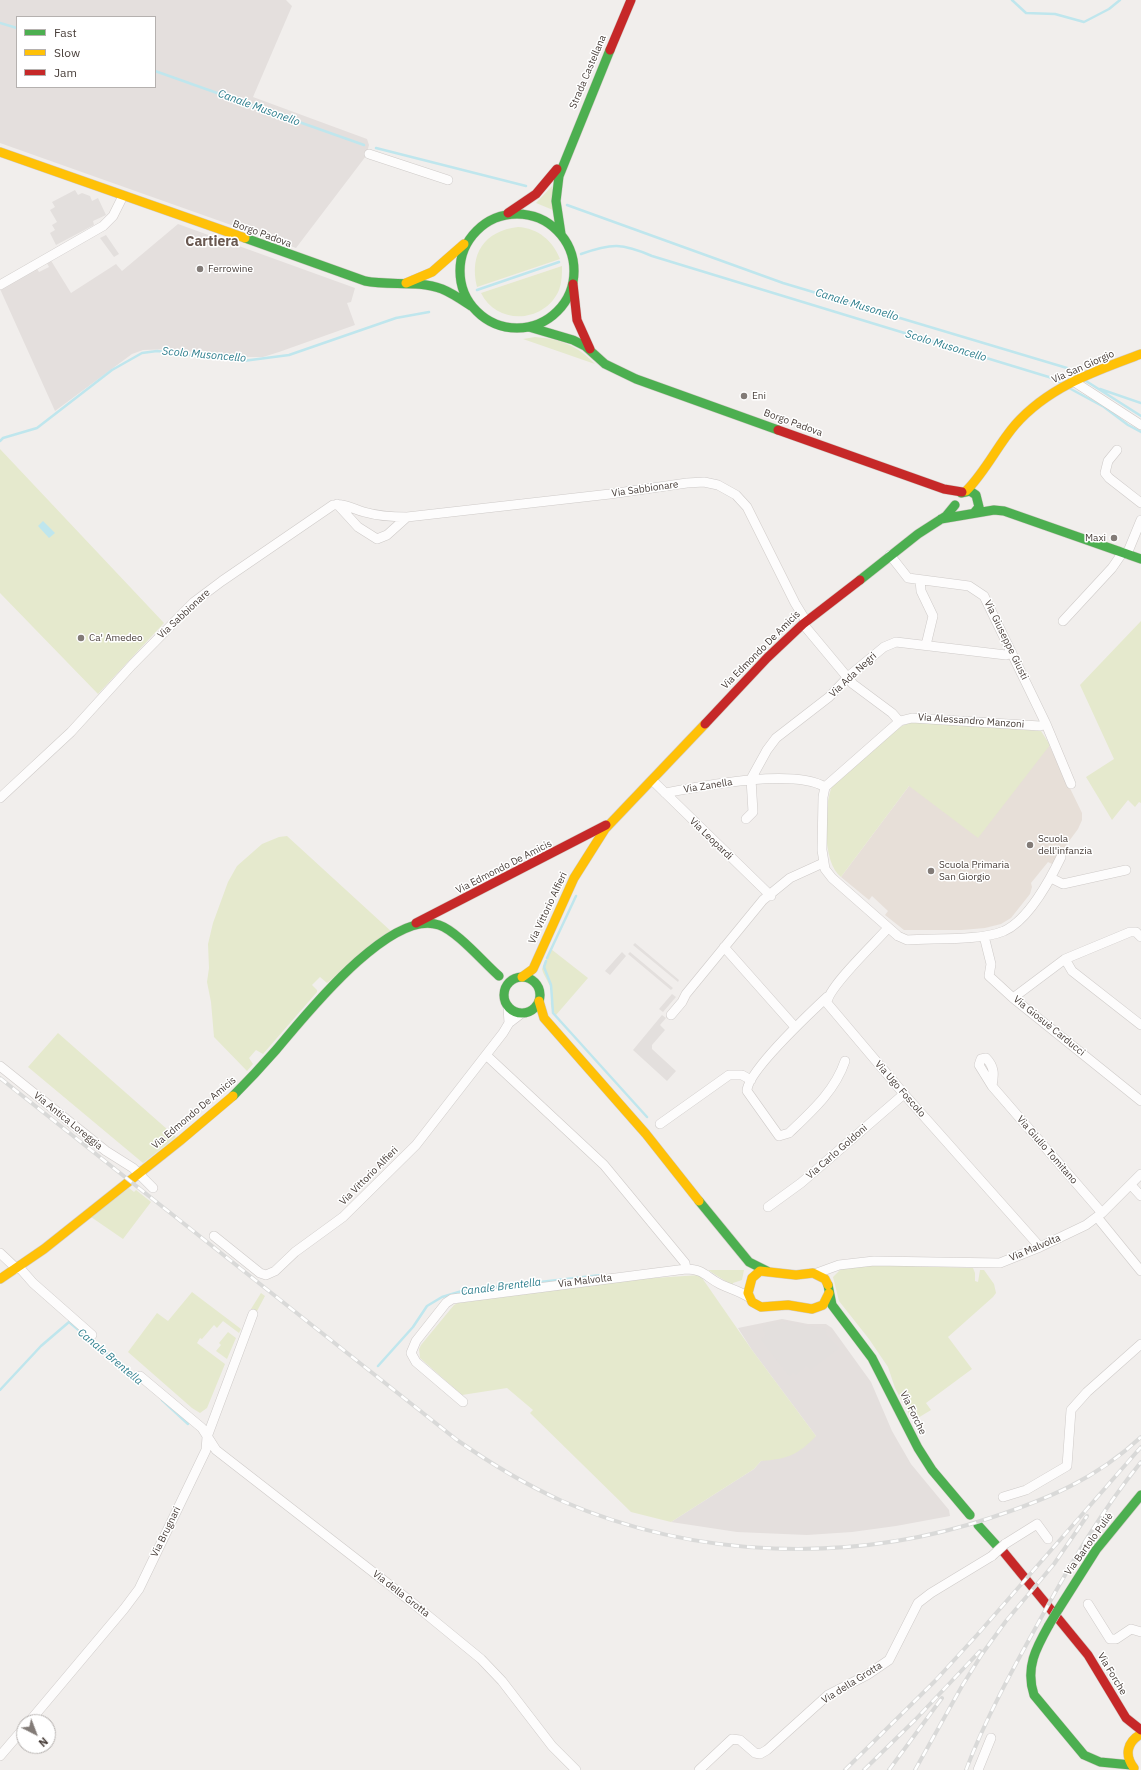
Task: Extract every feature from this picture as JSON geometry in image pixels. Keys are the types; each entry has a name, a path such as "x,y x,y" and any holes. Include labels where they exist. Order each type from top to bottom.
{"street":[{"name":"Strada Castellana","path":"561,234 556,208 558,176 566,153 630,0"},
{"name":"Borgo Padova","path":"0,152 358,279 378,285 414,285 438,288 451,293 471,306"},
{"name":"Strada Castellana","path":"504,215 538,194 551,178 566,153"},
{"path":"369,154 448,180"},
{"path":"0,285 102,227 113,216 123,196"},
{"path":"525,214 549,224 561,234 569,247 574,263 573,284 567,299 557,312 549,319 529,327 513,328 497,325 487,321 471,306 461,287 459,272 461,256 470,238 485,223 504,215 525,214"},
{"name":"Borgo Padova","path":"396,286 413,281 432,272 470,238"},
{"name":"Borgo Padova","path":"573,284 577,320 586,342 593,354"},
{"name":"Borgo Padova","path":"529,327 569,338 585,346 612,368 632,377 944,489 964,492"},
{"name":"Via San Giorgio","path":"964,492 978,480 1015,425 1043,398 1069,383 1141,354"},
{"path":"1069,383 1141,426"},
{"path":"1118,450 1108,460 1105,473 1109,478 1141,503"},
{"path":"970,514 979,507 978,480"},
{"name":"Via Sabbionare","path":"0,798 71,732 132,665 194,602 222,581 337,504 391,517 407,517 610,494 687,483 704,482 718,485 736,495 747,507 804,622 847,678 892,713 899,721"},
{"path":"944,489 955,504 959,513 970,514 994,510"},
{"path":"955,504 957,497 964,492 974,493 985,506 994,510 1008,512 1141,559"},
{"path":"337,504 358,527 377,539 387,535 407,517"},
{"name":"Via Edmondo De Amicis","path":"586,857 602,832 653,781 767,658 804,622 890,555 941,519 955,504"},
{"name":"Via Edmondo De Amicis","path":"941,519 970,514"},
{"path":"1063,621 1125,553 1141,520"},
{"name":"Via Giuseppe Giusti","path":"890,555 908,578 969,586 978,590 984,596 1046,724 1071,784"},
{"path":"920,580 921,591 933,616 926,645"},
{"name":"Via Ada Negri","path":"751,779 761,759 776,738 829,697 847,678 890,643 896,642 1006,654 1012,653"},
{"name":"Via Alessandro Manzoni","path":"899,721 912,718 1040,726 1046,724"},
{"path":"899,721 825,787 823,797 823,863 828,875 888,928 904,939 984,936 1003,931 1015,923 1051,878 1061,857"},
{"path":"746,819 753,812 751,779"},
{"name":"Via Zanella","path":"665,793 751,779 800,780 814,782 825,787"},
{"name":"Via Leopardi","path":"653,781 770,896"},
{"name":"Via Edmondo De Amicis","path":"0,1279 18,1268 203,1122 239,1090 342,975 370,952 408,928 450,905 566,847 616,818"},
{"name":"Via Edmondo De Amicis","path":"566,847 577,844 581,845 585,850 586,857"},
{"name":"Via Vittorio Alfieri","path":"533,970 574,878 586,857"},
{"path":"671,1015 682,1002 686,994 726,949 763,900 770,896 790,878 823,863"},
{"path":"1051,878 1063,884 1126,870"},
{"name":"Via Edmondo De Amicis","path":"447,929 444,917 446,910 450,905"},
{"path":"408,928 424,922 439,925 447,929 499,976 505,990 509,1022"},
{"path":"408,928 418,926 436,928 467,947"},
{"path":"845,1061 839,1076 818,1104 789,1133 783,1136 779,1136 747,1091 747,1087 751,1080 772,1052 795,1027 827,997 836,984 888,928"},
{"path":"1013,998 1065,960 1130,932 1136,932 1141,938"},
{"name":"Via Giosuè Carducci","path":"984,936 990,964 989,976 1013,998 1141,1101"},
{"path":"726,949 795,1027"},
{"path":"1065,960 1072,971 1141,1025"},
{"path":"505,990 507,985 533,970 544,1018 646,1134 749,1262 767,1271 789,1275 817,1273 822,1277 829,1289"},
{"path":"499,976 528,978 537,985"},
{"name":"Via Ugo Foscolo","path":"827,997 829,1007 1040,1247"},
{"path":"524,1013 536,1006 539,1001"},
{"path":"508,1007 514,1012 544,1018"},
{"name":"Via Vittorio Alfieri","path":"214,1236 260,1273 266,1274 275,1271 296,1252 343,1217 416,1145 509,1022 524,1013"},
{"path":"486,1054 604,1165 685,1263 686,1268"},
{"name":"Via Antica Loreggia","path":"0,1066 106,1151 138,1173"},
{"path":"660,1124 729,1076 742,1075 751,1080"},
{"name":"Via Giulio Tomitano","path":"992,1086 1099,1215 1141,1271"},
{"name":"Via Carlo Goldoni","path":"768,1206 801,1183 904,1094"},
{"path":"138,1173 153,1188"},
{"name":"Via Malvolta","path":"817,1273 844,1264 874,1261 994,1264 1016,1258 1080,1228 1099,1215 1141,1174"},
{"path":"1131,1185 1141,1196"},
{"path":"0,1253 92,1335"},
{"path":"749,1262 751,1279 747,1289 750,1298 757,1306 764,1308 784,1305 809,1309 818,1308 832,1311 840,1316"},
{"path":"818,1308 826,1301 831,1272 836,1266"},
{"name":"Via Malvolta","path":"463,1402 416,1362 411,1353 416,1341 449,1301 455,1298 686,1268 702,1271 721,1284 750,1298"},
{"path":"734,1289 744,1285 758,1272 767,1271"},
{"name":"Via Forche","path":"829,1289 832,1305 872,1358 918,1448 928,1464 970,1515"},
{"name":"Via Brugnari","path":"36,1714 135,1594 206,1450 207,1437 253,1314"},
{"path":"1004,1498 1026,1490 1067,1466 1071,1410 1087,1392 1141,1344"},
{"name":"Via della Grotta","path":"140,1376 202,1428 216,1450 410,1600 481,1659 502,1682 552,1746 576,1770"},
{"name":"Via Bartolo Puliè","path":"1134,1767 1114,1761 1091,1760 1084,1755 1034,1695 1030,1686 1028,1674 1032,1657 1082,1569 1108,1534 1141,1495"},
{"name":"Via della Grotta","path":"699,1770 732,1739 740,1740 755,1753 760,1754 767,1750 828,1695 867,1675 889,1660 918,1604 936,1590 992,1556 1001,1547 1037,1524 1048,1539"},
{"name":"Via Forche","path":"978,1525 1001,1547 1088,1655 1126,1718 1129,1733 1127,1758 1134,1767"},
{"name":"Via Forche","path":"1088,1604 1110,1639 1116,1639 1131,1629 1141,1631"},
{"name":"Via Forche","path":"1126,1718 1141,1730"},
{"path":"1114,1761 1128,1747 1133,1739 1141,1734"},
{"path":"0,1756 16,1737"},
{"path":"978,1770 991,1738"}],"shaded area":[{"path":"0,0 286,0 292,6 253,97 367,139 369,145 366,156 296,248 0,143"},
{"path":"75,190 78,195 82,193 90,196 92,201 98,198 106,215 93,221 94,225 56,245 50,233 55,230 52,225 57,222 50,210 55,207 52,202"},
{"path":"178,224 355,288 351,302 347,303 355,325 263,357 232,357 171,349 143,350 132,354 55,411 0,289 36,267 39,272 49,267 46,261 50,259 71,293 116,264 122,271"},
{"path":"106,235 119,254 114,257 100,238"},
{"path":"1049,745 1082,813 1082,820 1078,829 1052,864 1048,862 1031,883 1032,887 1030,894 1011,918 1001,924 985,928 962,930 904,930 885,915 888,911 872,896 869,900 841,877 909,786"},
{"path":"635,943 679,980 678,982 633,945"},
{"path":"622,952 626,956 610,975 605,971"},
{"path":"630,952 673,988 671,990 628,954"},
{"path":"672,994 676,997 663,1012 659,1009"},
{"path":"662,1015 666,1018 660,1025 665,1030 652,1045 652,1049 676,1071 667,1081 633,1050"},
{"path":"782,1319 808,1324 826,1324 832,1328 871,1382 892,1431 911,1464 949,1510 950,1516 852,1532 807,1535 737,1532 671,1522 754,1469 761,1461 816,1436 752,1350 738,1328"},
{"path":"783,1321 827,1329 826,1335 839,1348 810,1370 806,1366 795,1375 793,1373 789,1376 761,1339 766,1336 763,1329 767,1324"}],"green space":[{"path":"552,186 553,210 536,203"},
{"path":"518,227 532,230 544,237 557,252 560,259 477,287 475,264 477,255 482,246 496,233 506,229"},
{"path":"562,266 562,278 559,290 552,301 543,309 532,314 521,316 509,315 498,311 488,304 481,293"},
{"path":"535,337 552,339 568,344 582,352 595,364 523,339"},
{"path":"0,449 164,623 98,694 0,593"},
{"path":"1141,621 1141,803 1139,802 1135,807 1128,800 1112,820 1086,777 1114,759 1080,685"},
{"path":"911,722 1041,731 1050,745 978,838 909,786 841,877 835,870 827,847 827,805 833,784 900,727"},
{"path":"287,836 393,933 327,983 320,977 312,985 317,992 263,1054 256,1050 249,1058 253,1064 247,1071 214,1037 211,1002 207,982 209,968 208,944 213,923 228,882 237,866 262,844 279,837"},
{"path":"551,949 588,978 556,1015 551,1006 550,988 542,969"},
{"path":"58,1033 176,1137 143,1163 28,1067"},
{"path":"129,1188 134,1192 136,1190 151,1202 123,1239 91,1217"},
{"path":"851,1264 973,1268 975,1273 975,1281 978,1282 980,1270 984,1270 994,1284 996,1293 993,1297 948,1337 972,1369 926,1403 931,1410 913,1421 895,1388 888,1367 869,1339 839,1301 833,1277 841,1269"},
{"path":"708,1270 744,1270 742,1280 733,1283 733,1286"},
{"path":"700,1275 752,1350 816,1436 798,1452 792,1455 778,1459 761,1461 754,1469 671,1522 631,1512 530,1413 533,1410 507,1388 462,1395 420,1358 419,1349 421,1345 454,1305 458,1303 639,1279"},
{"path":"192,1292 241,1329 239,1333 223,1321 217,1328 214,1325 202,1339 200,1338 197,1343 225,1364 207,1408 200,1413 192,1408 128,1352 157,1313 168,1321"},
{"path":"261,1293 265,1296 257,1311 251,1309"},
{"path":"228,1332 236,1338 227,1359 216,1351 221,1345 219,1343"}],"water":[{"path":"43,521 55,533 49,538 38,526"}],"waterway":[{"path":"1012,0 1026,13 1055,14 1084,22 1109,9 1120,0"},
{"name":"Canale Musonello","path":"0,23 16,28"},
{"name":"Canale Musonello","path":"156,71 364,145"},
{"name":"Canale Musonello","path":"376,148 526,186"},
{"name":"Canale Musonello","path":"567,205 783,283 1067,368 1076,375"},
{"name":"Scolo Musoncello","path":"581,254 609,246 633,249 1052,378 1061,383"},
{"name":"Scolo Musoncello","path":"477,290 559,262"},
{"name":"Scolo Musoncello","path":"0,441 3,438 37,428 112,370 142,353 157,351 243,361 289,355 396,318 429,312"},
{"name":"Canale Musonello","path":"1086,381 1141,416"},
{"name":"Scolo Musoncello","path":"1069,388 1104,407 1128,425 1141,432"},
{"path":"1100,389 1141,403"},
{"path":"547,958 576,896"},
{"path":"546,961 544,967 551,985 553,1013 647,1117"},
{"name":"Canale Brentella","path":"378,1366 413,1327 427,1306 442,1297 462,1291 601,1275"},
{"name":"Canale Brentella","path":"0,1390 41,1346 69,1322 138,1380"},
{"name":"Canale Brentella","path":"162,1400 188,1424"}],"railway":[{"path":"0,1078 457,1440 534,1488 562,1501 613,1520 666,1535 720,1544 774,1548 829,1548 883,1543 937,1533 990,1518 1032,1503 1089,1476 1107,1465 1141,1437"},
{"path":"845,1770 935,1681 1141,1447"},
{"path":"966,1770 982,1731 1001,1692 1064,1577 1100,1518 1141,1462"},
{"path":"915,1770 962,1686 982,1654 1006,1621 1054,1564 1087,1516"},
{"path":"864,1770 915,1720 980,1651"},
{"path":"889,1770 942,1698"}],"traffic: fast":[{"path":"561,234 556,201 559,176 610,50"},
{"path":"517,214 539,218 558,230 570,249 574,271 570,293 558,312 539,324 517,328 495,324 476,312 464,293 460,271 464,249 476,230 495,218 517,214"},
{"path":"245,238 365,281 433,286 442,289 471,306"},
{"path":"529,327 573,340 585,346 605,364 636,379 778,430"},
{"path":"961,493 970,491 976,495 979,507 974,513"},
{"path":"860,580 918,534 946,516 955,505"},
{"path":"941,519 994,510 1004,511 1141,559"},
{"path":"233,1096 250,1079 327,991 350,968 374,948 397,933 419,924 439,925 446,928 462,940 499,976"},
{"path":"522,977 535,982 540,995 535,1008 522,1013 509,1008 504,995 509,982 522,977"},
{"path":"699,1201 749,1262 767,1271"},
{"path":"828,1285 832,1305 872,1358 918,1448 932,1470 970,1515"},
{"path":"1058,1610 1096,1550 1141,1495"},
{"path":"978,1525 997,1546"},
{"path":"1049,1625 1058,1610"},
{"path":"1049,1625 1036,1650 1031,1667 1034,1695 1084,1755 1100,1762 1131,1765"}],"traffic: slow":[{"path":"0,152 245,238"},
{"path":"406,283 432,272 464,244"},
{"path":"966,491 980,475 1015,425 1042,400 1057,390 1090,374 1141,354"},
{"path":"522,977 533,969 574,878 605,829 705,724"},
{"path":"539,1001 544,1018 646,1134 699,1201"},
{"path":"0,1279 44,1249 181,1140 233,1096"},
{"path":"828,1285 825,1279 813,1273 796,1275 760,1271 752,1278 748,1293 752,1302 761,1307 788,1305 812,1309 823,1305 829,1293"},
{"path":"1134,1768 1129,1758 1128,1749 1136,1737 1141,1734"}],"traffic: jam":[{"path":"610,50 631,0"},
{"path":"508,213 536,194 557,169"},
{"path":"573,284 577,320 590,349"},
{"path":"778,430 944,489 962,492"},
{"path":"705,724 767,658 803,624 860,580"},
{"path":"416,923 606,825"},
{"path":"1002,1550 1088,1655 1126,1718 1141,1730"}],"place":[{"name":"Ferrowine","path":"200,269"},
{"name":"Eni","path":"744,396"},
{"name":"Maxi","path":"1114,538"},
{"name":"Ca' Amedeo","path":"81,638"},
{"name":"Scuola dell'infanzia","path":"1030,845"},
{"name":"Scuola Primaria San Giorgio","path":"931,871"}],"district":[{"name":"Cartiera","path":"212,242"}]}
